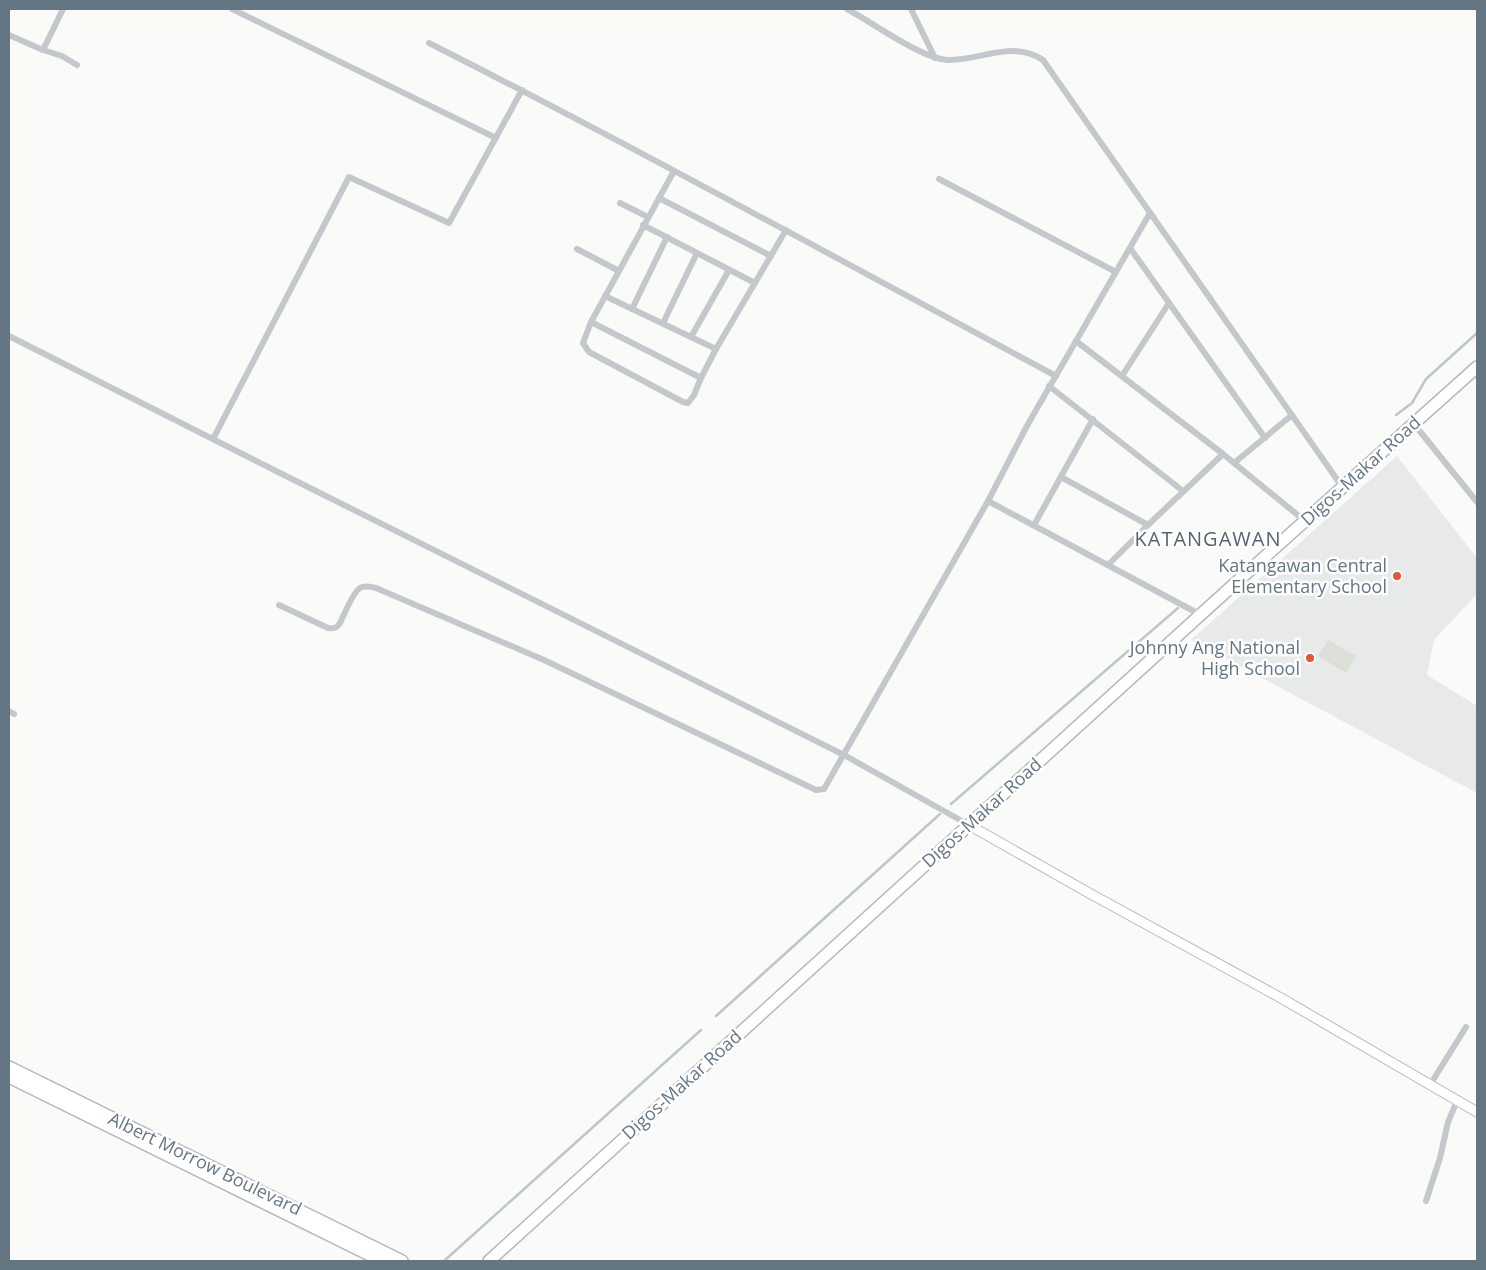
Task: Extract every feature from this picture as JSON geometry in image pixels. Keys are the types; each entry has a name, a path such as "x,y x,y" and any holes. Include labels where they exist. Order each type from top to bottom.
{"highway":[{"name":"Digos-Makar Road","path":"488,1261 1201,614 1477,368"},
{"name":"Albert Morrow Boulevard","path":"9,1067 402,1261"},
{"name":"Albert Morrow Boulevard","path":"9,1077 382,1261"}],"street":[{"path":"44,50 63,9"},
{"path":"232,9 496,138"},
{"path":"847,9 935,58 952,60 1018,50 1031,53 1043,60 1343,488"},
{"path":"911,9 935,58"},
{"path":"9,35 62,56 77,65"},
{"path":"429,43 522,90 786,230 1056,376"},
{"path":"213,439 349,177 450,224 522,90"},
{"path":"674,171 591,322 583,343 589,352 675,397 686,402 691,401 716,349 786,230"},
{"path":"939,179 1116,272"},
{"path":"659,198 771,256"},
{"path":"620,202 648,218"},
{"path":"279,605 333,629 338,627 355,593 360,588 367,586 376,588 544,660 816,790 824,789 988,501 1028,424 1150,213"},
{"path":"643,225 755,283"},
{"path":"632,309 667,238"},
{"path":"1130,248 1265,438"},
{"path":"576,250 618,271"},
{"path":"663,323 697,253"},
{"path":"691,337 729,270"},
{"path":"605,296 716,349"},
{"path":"1122,376 1169,303"},
{"path":"591,322 701,378"},
{"path":"9,336 844,755 1089,893 1281,998 1477,1112"},
{"path":"1076,341 1223,454 1305,521"},
{"path":"1050,386 1183,491"},
{"path":"1234,463 1292,415"},
{"path":"1034,525 1093,419"},
{"path":"1414,424 1477,502"},
{"path":"1109,564 1223,454"},
{"path":"1061,477 1148,525"},
{"path":"988,501 1201,614"},
{"path":"1430,1085 1466,1027"},
{"path":"1426,1201 1440,1158 1448,1122 1457,1101"}],"shaded area":[{"path":"1397,456 1477,558 1477,594 1434,640 1427,675 1477,706 1477,793 1191,640"},
{"path":"1328,640 1356,656 1346,673 1318,656"}],"waterway":[{"path":"1396,415 1412,403 1426,379 1477,333"},
{"path":"951,804 1178,608"},
{"path":"716,1016 940,814"},
{"path":"444,1261 701,1030"}],"place":[{"name":"Katangawan Central Elementary School","path":"1397,576"},
{"name":"Johnny Ang National High School","path":"1310,658"}],"district":[{"name":"KATANGAWAN","path":"1208,539"}]}
